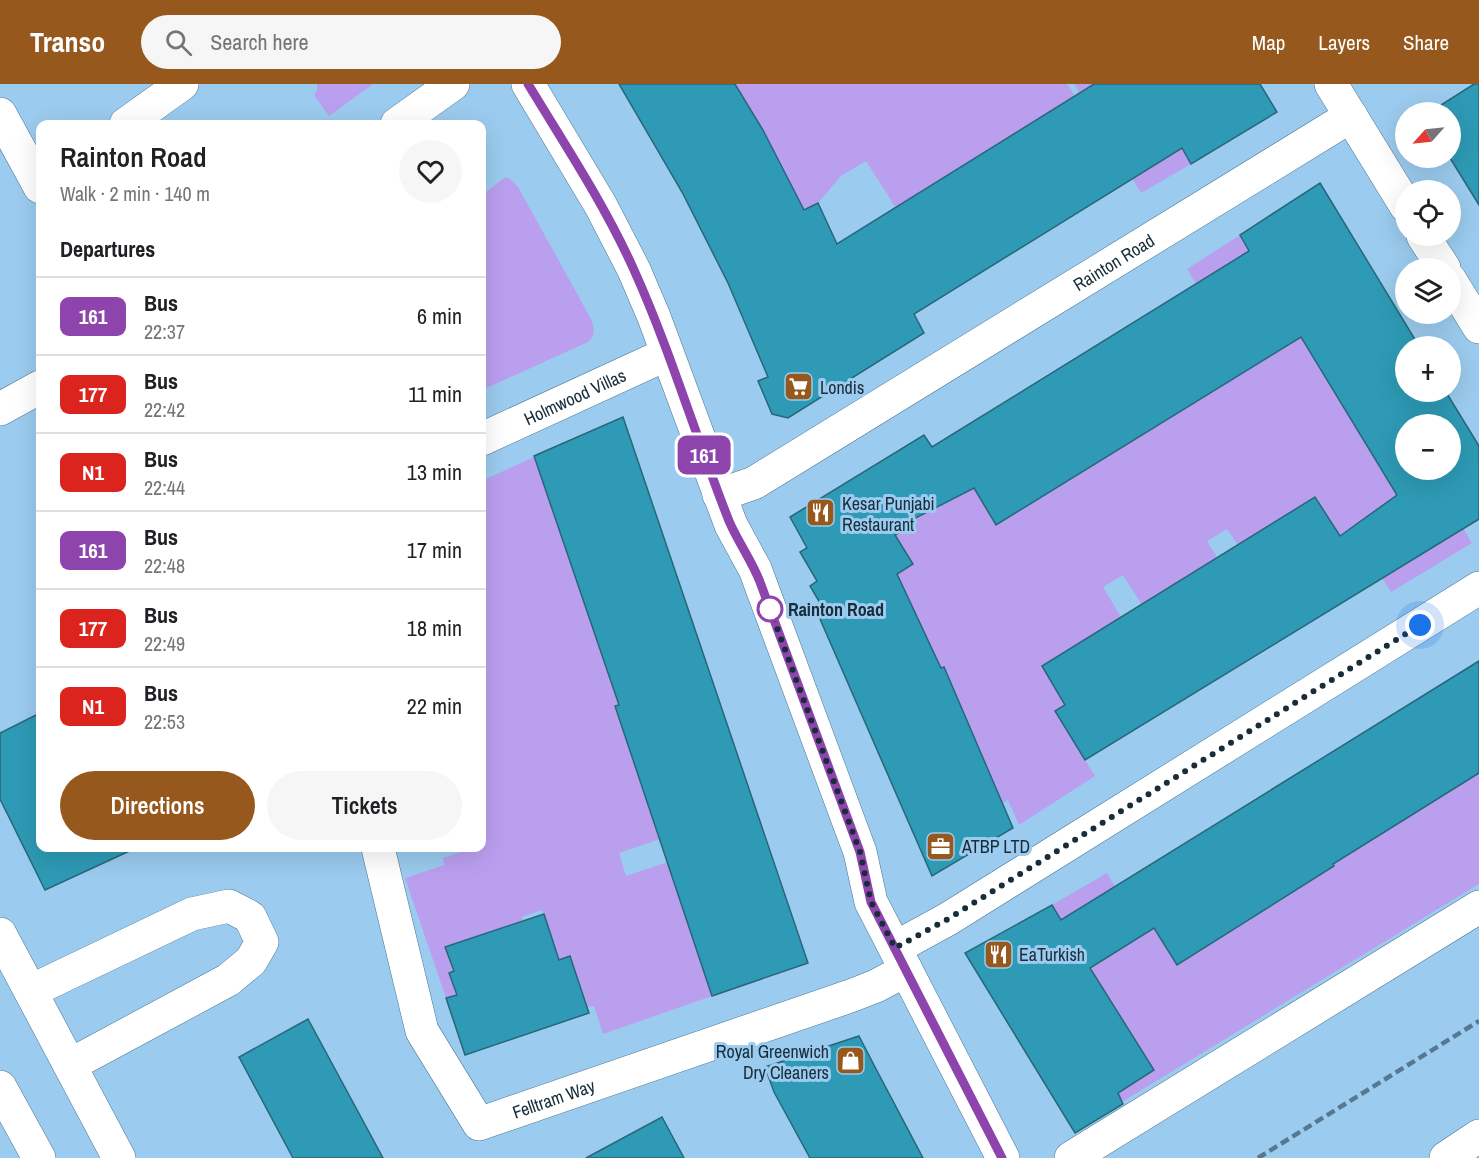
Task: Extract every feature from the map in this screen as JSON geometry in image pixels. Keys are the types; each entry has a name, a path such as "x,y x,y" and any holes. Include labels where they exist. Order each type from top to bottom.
{"street":[{"path":"132,120 182,84"},
{"path":"403,120 453,84"},
{"path":"528,84 619,238 642,290 731,525 755,569 860,852 871,902 1002,1158"},
{"path":"1331,84 1395,188"},
{"path":"0,114 36,180"},
{"name":"Rainton Road","path":"719,495 754,483 1351,116"},
{"path":"1461,298 1479,327"},
{"name":"Holmwood Villas","path":"486,437 667,354"},
{"path":"0,409 36,389"},
{"path":"900,959 958,912 1479,588"},
{"name":"Felltram Way","path":"379,852 422,1030 479,1124 864,992 900,959"},
{"path":"31,991 192,914 229,906 250,917 262,942 244,968 228,980 70,1065"},
{"path":"1071,1158 1479,907"},
{"path":"0,934 119,1158"},
{"path":"0,1087 39,1158"},
{"path":"1446,1158 1479,1136"}],"shaded area":[{"path":"317,84 373,84 329,116 314,95 317,91"},
{"path":"735,84 1067,84 1075,96 896,208 866,161 841,176 818,203 803,210 770,144"},
{"path":"1074,84 1143,84 1191,164 1141,193"},
{"path":"504,178 509,178 518,187 591,319 594,331 588,342 486,388 486,192"},
{"path":"1240,235 1350,417 1395,423 1395,427 1366,445 1389,483 1395,480 1434,480 1472,543 1391,592 1351,528 1339,536 1238,545 1227,529 1207,541 1241,596 1166,643 1123,575 1103,587 1121,617 1102,629 1065,705 1055,711 1095,776 1019,825 1008,800 970,822 962,709 953,689 910,682 870,589 913,564 901,545 857,558 902,531 891,511 974,487 997,525 1034,501 1226,333 1187,269"},
{"path":"534,457 588,614 626,602 635,625 596,639 611,681 657,692 615,706 629,748 701,825 619,853 626,876 668,862 712,996 603,1034 594,1006 588,1007 570,957 559,960 542,910 522,917 532,946 449,973 457,995 446,998 405,878 444,865 443,858 461,852 486,852 486,479"},
{"path":"1479,758 1479,884 1122,1102 1117,1094 1154,1070 1130,1031 1082,1036 1119,1013 1094,974 1057,996 1062,922 1052,905 1107,873 1144,934 1154,928 1178,965 1216,941 1194,903 1296,890 1334,866 1312,831 1421,809 1459,786"}],"building":[{"path":"619,84 735,84 763,130 804,210 818,203 837,244 1094,84 1260,84 1277,112 1191,164 1182,148 914,314 924,333 788,418 772,414 758,381 768,377 728,283 682,192"},
{"path":"1474,84 1479,84 1479,205 1456,168 1461,168 1461,102 1446,102"},
{"path":"1320,183 1395,306 1395,324 1406,324 1413,336 1395,336 1395,402 1452,402 1459,414 1395,414 1395,480 1461,480 1461,417 1479,446 1479,519 1085,760 1055,711 1065,705 1042,666 1315,497 1340,536 1397,495 1301,337 996,525 974,488 900,526 903,531 895,535 913,564 897,574 941,668 944,667 1013,828 932,876 820,619 827,615 810,586 817,581 800,552 807,548 790,517 924,435 932,447 1249,251 1240,235"},
{"path":"623,417 808,963 712,996 615,706 619,705 534,456"},
{"path":"1479,661 1479,773 1177,965 1154,928 1090,968 1154,1070 1118,1093 1123,1104 1075,1133 965,953 1052,905 1061,920"},
{"path":"36,715 36,852 127,852 45,890 0,799 0,733"},
{"path":"544,914 559,960 570,956 589,1013 465,1055 446,998 457,995 449,973 454,971 445,947"},
{"path":"308,1019 383,1158 293,1158 239,1057"},
{"path":"859,1036 923,1158 810,1158 774,1092 765,1067"},
{"path":"662,1117 684,1158 586,1158"}],"railway":[{"path":"1258,1158 1479,1021"}],"bus line":[{"name":"161","path":"528,84 601,206 634,270 654,317 731,525 760,582 860,852 871,902 1002,1158"}],"place":[{"name":"Londis","path":"799,387"},
{"name":"Kesar Punjabi Restaurant","path":"821,513"},
{"name":"Rainton Road","path":"770,609"},
{"name":"ATBP LTD","path":"941,846"},
{"name":"EaTurkish","path":"998,954"},
{"name":"Royal Greenwich Dry Cleaners","path":"850,1061"}],"route":[{"path":"770,609 860,852 871,902 895,948 948,919 1420,625"}]}
